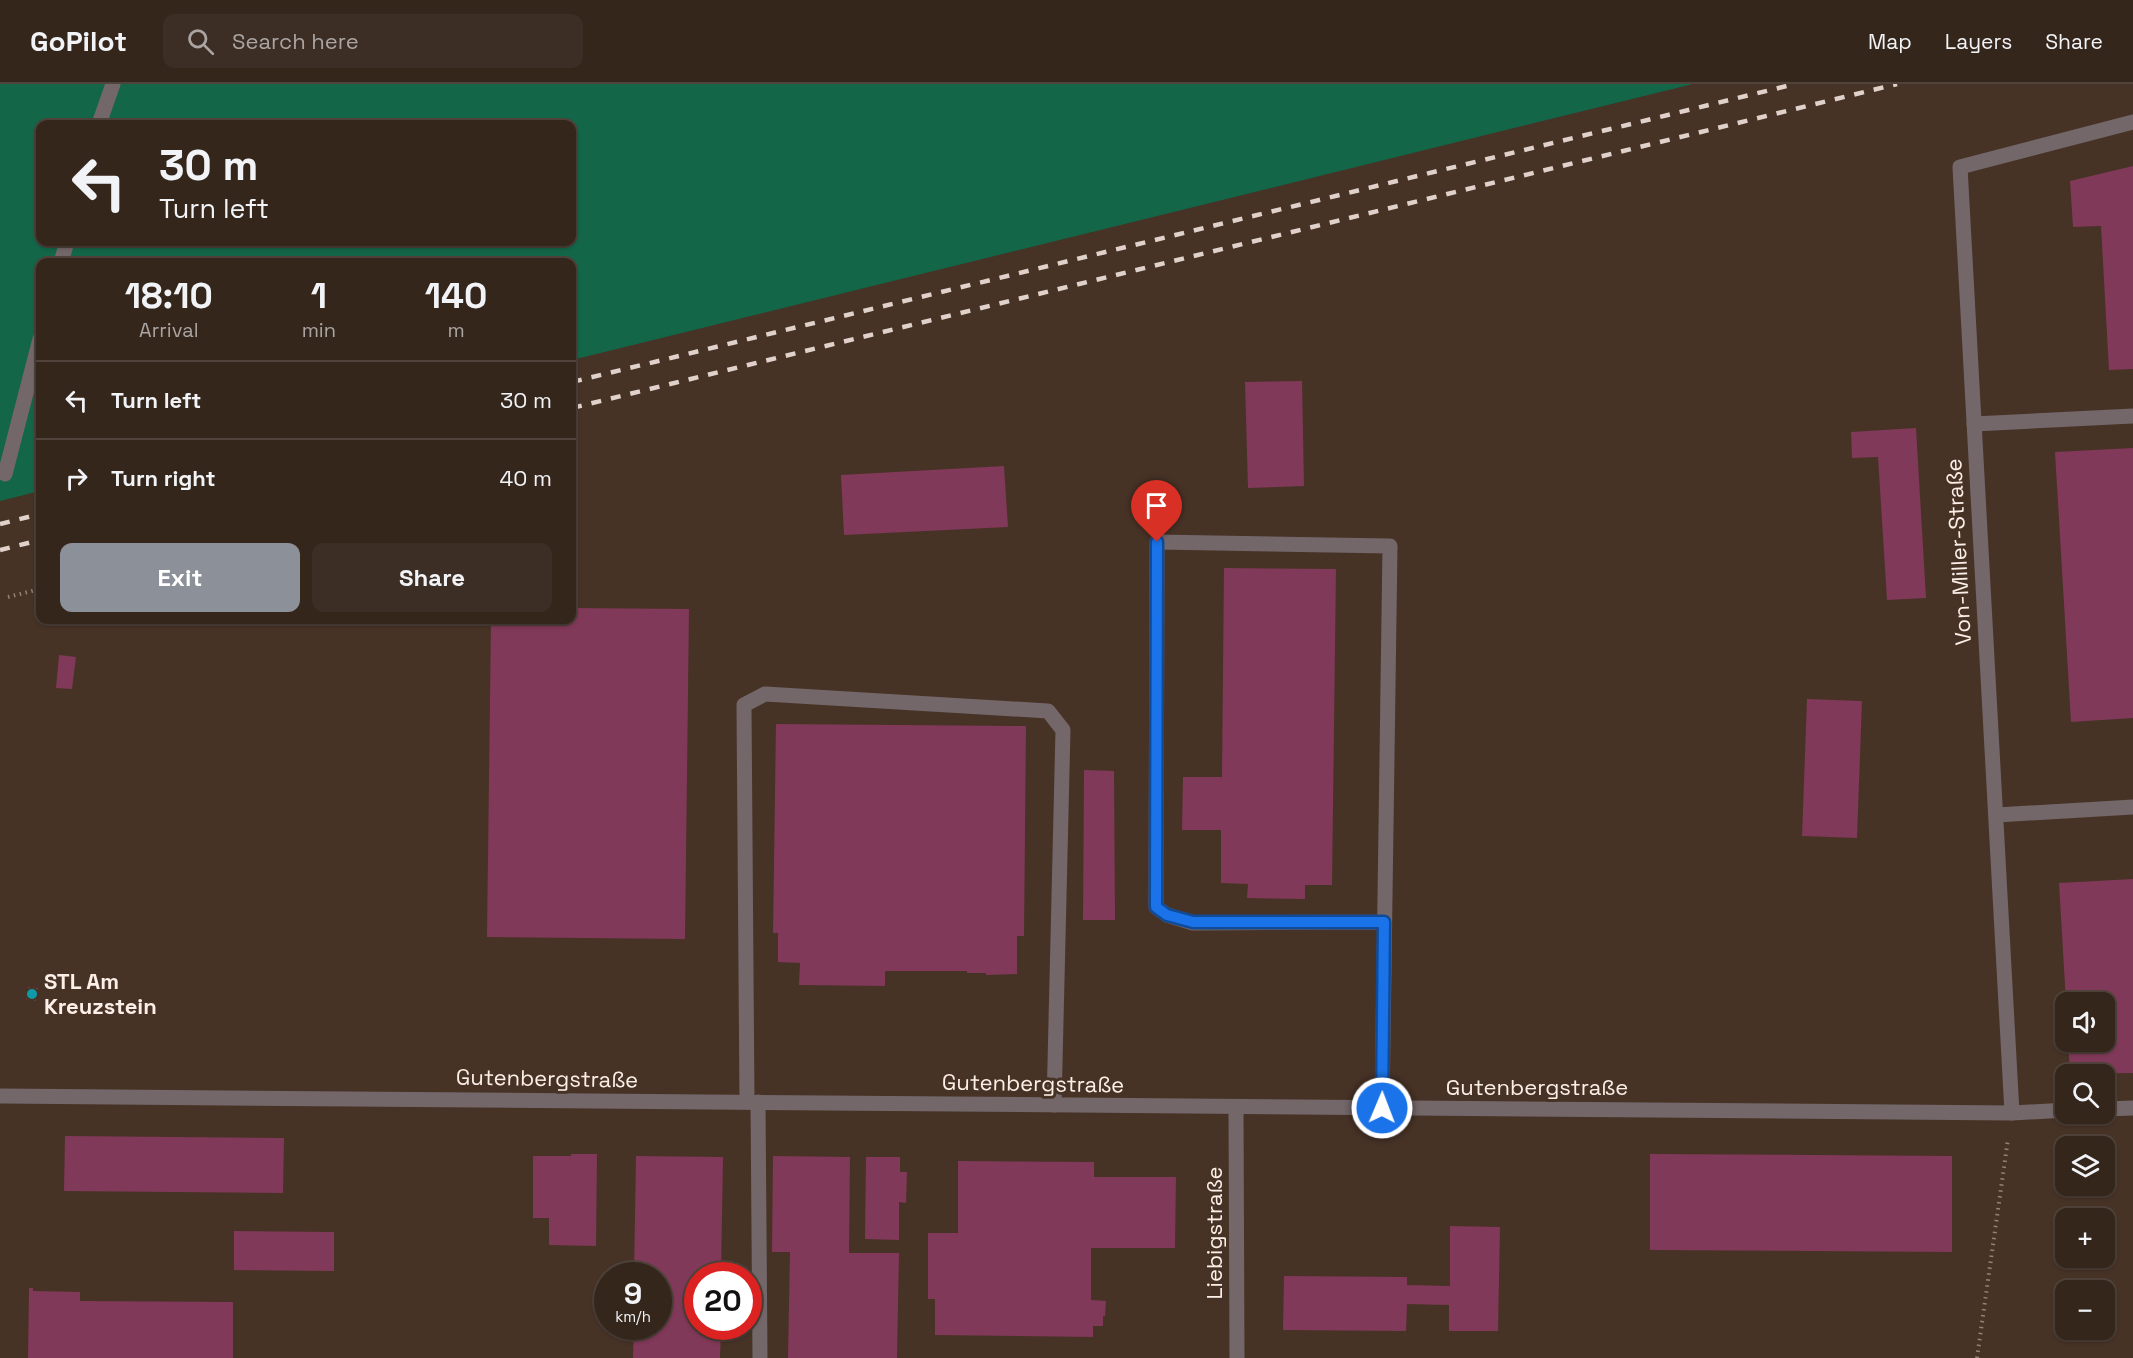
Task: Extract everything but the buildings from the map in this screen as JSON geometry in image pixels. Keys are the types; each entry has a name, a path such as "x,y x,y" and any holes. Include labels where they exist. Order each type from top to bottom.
{"street":[{"path":"100,120 112,84"},
{"name":"Von-Miller-Straße","path":"2012,1113 1960,167 2133,122"},
{"path":"5,474 36,354"},
{"path":"1974,424 2133,416"},
{"path":"1382,1108 1389,546 1157,542 1156,907 1167,915 1193,922 1384,922"},
{"path":"760,1358 744,705 765,694 1048,711 1063,730 1054,1105"},
{"path":"1996,815 2133,807"},
{"name":"Gutenbergstraße","path":"0,1096 2012,1113 2055,1111"},
{"name":"Liebigstraße","path":"1236,1107 1237,1358"},
{"path":"2115,1109 2133,1108"}],"path":[{"path":"8,597 36,590"},
{"path":"1977,1358 2012,1113"}],"green space":[{"path":"0,84 1693,84 576,359 576,258 36,258 36,492 0,501"}],"railway":[{"path":"576,381 1795,84"},
{"path":"576,407 1897,84"},
{"path":"0,524 36,515"},
{"path":"0,550 36,541"}],"place":[{"name":"STL Am Kreuzstein","path":"32,994"}],"route":[{"path":"1157,542 1156,907 1167,915 1193,922 1384,922 1382,1108"}]}
